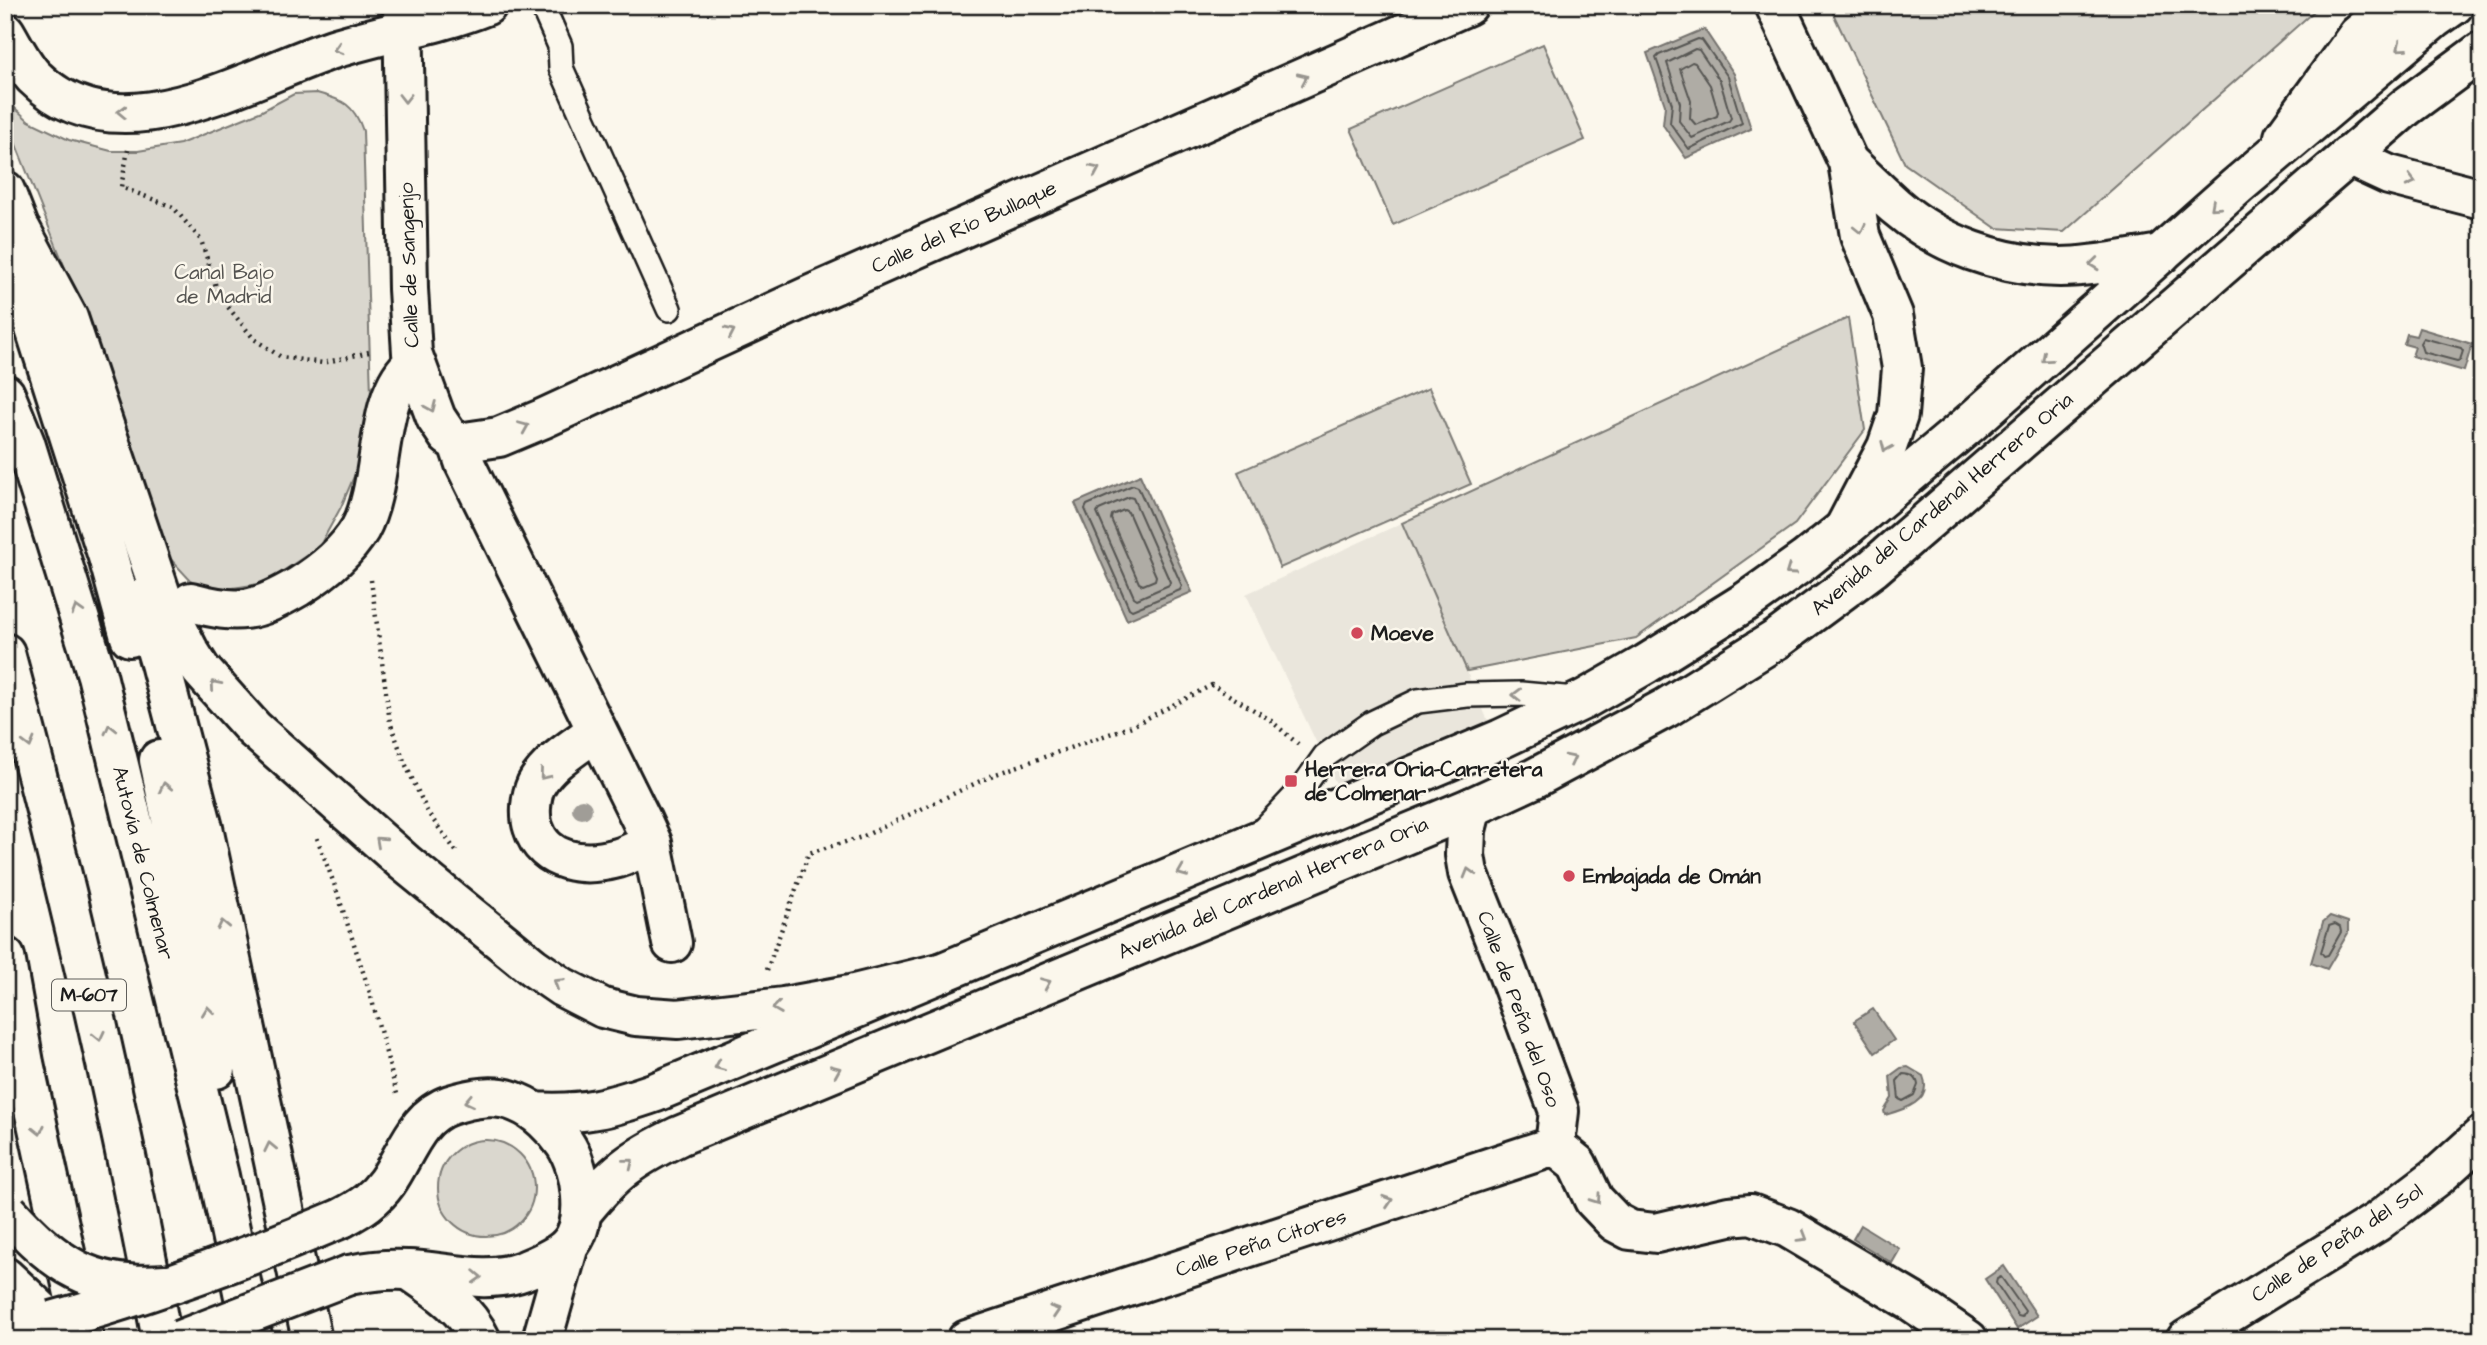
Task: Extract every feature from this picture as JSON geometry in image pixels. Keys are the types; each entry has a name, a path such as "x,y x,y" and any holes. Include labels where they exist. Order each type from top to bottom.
{"main road":[{"path":"5,32 33,76 52,92 87,108 114,112 153,112 191,103 333,50 404,18 487,5"},
{"name":"Calle del Río Bullaque","path":"458,443 499,437 811,295 1468,5"},
{"path":"1775,5 1848,162 1860,236 1893,315 1902,368 1898,415 1887,447 1844,529"},
{"name":"Avenida del Cardenal Herrera Oria","path":"2266,161 2358,35 2395,5"},
{"name":"Avenida del Cardenal Herrera Oria","path":"534,1112 566,1114 596,1110 623,1103 704,1072 1501,739 1585,699 1747,601 1844,529 2037,365 2266,161 2454,5"},
{"name":"Calle de Sangenjo","path":"404,18 408,289 414,363 436,418 448,436 458,443 465,464 652,843 672,943"},
{"name":"Avenida del Cardenal Herrera Oria","path":"180,1340 349,1275 378,1269 497,1277 521,1272 548,1259 576,1228 605,1183 639,1155 679,1136 1472,807 1535,778 1666,708 1777,639 1830,600 1930,519 2406,107 2482,51"},
{"path":"2348,156 2389,175 2482,199"},
{"path":"1848,162 1897,208 1935,234 1988,256 2011,262 2060,267 2161,254"},
{"path":"5,191 13,234 140,671 184,872 204,976 220,1106 222,1132 219,1176"},
{"path":"13,234 68,318 162,598 188,651 201,670 254,729 405,863 501,941 562,987 603,1008 636,1016 678,1019 783,1007 850,995 940,972"},
{"path":"13,234 160,663 202,828 312,1340"},
{"path":"191,602 231,611 251,610 318,575 343,553 360,528 370,501 380,461 389,402 402,374 414,363"},
{"name":"Autovía de Colmenar","path":"5,394 25,443 97,675 219,1176 253,1340"},
{"name":"M-607","path":"5,653 53,833 142,1228 162,1340"},
{"path":"596,731 553,765 537,784 531,819 537,841 559,858 587,862 619,858 652,843"},
{"name":"Calle de Peña del Oso","path":"1472,807 1466,830 1465,855 1468,873 1559,1111 1555,1146"},
{"path":"5,957 72,1334"},
{"path":"5,999 24,1063"},
{"name":"Avenida del Cardenal Herrera Oria","path":"5,1335 72,1334 178,1283 342,1217 367,1204 378,1194 416,1133 429,1118 446,1107 472,1099 496,1097 517,1102 534,1112 566,1146 580,1188 576,1228"},
{"name":"Calle de Peña del Sol","path":"2186,1340 2377,1222 2438,1176 2482,1136"},
{"path":"1555,1146 1577,1164 1594,1200 1615,1222 1630,1230 1656,1233 1729,1216 1751,1214 1788,1228 1911,1301 1968,1340"},
{"name":"Calle Peña Cítores","path":"967,1340 1555,1146"},
{"path":"7,1210 32,1238 83,1274 123,1284 178,1283"},
{"path":"542,1340 551,1302 576,1228"},
{"path":"409,1270 444,1294 463,1312 481,1340"},
{"path":"7,1279 72,1334"}],"lane":[{"path":"542,5 560,46 561,68 669,309"},
{"path":"1245,846 1275,819 1300,791 1325,756 1372,723 1418,701 1467,695 1521,694 1585,699"}],"path":[{"path":"128,148 121,187 173,207 201,240 219,296 254,339 281,357 323,363 373,351"},
{"path":"360,528 369,570 390,722 404,761 428,813 459,854"},
{"path":"772,955 809,853 862,837 993,775 1132,726 1212,684 1269,719 1301,746"},
{"path":"316,838 336,889 370,993 397,1094"}],"shaded area":[{"name":"Moeve","path":"1402,523 1489,723 1339,790 1246,594"}],"green space":[{"path":"1829,5 2321,5 2064,232 1996,228 1905,164"},
{"path":"1543,44 1585,140 1393,225 1351,129"},
{"name":"Canal Bajo de Madrid","path":"317,93 334,98 351,109 363,131 371,395 361,460 341,507 319,547 265,583 213,591 190,580 165,553 62,260 5,117 5,99 29,121 69,140 111,151 138,151 180,144 262,111 294,94"},
{"path":"1848,318 1865,430 1795,524 1636,638 1467,671 1402,523"},
{"path":"1429,388 1471,484 1280,568 1238,472"},
{"path":"486,1140 504,1144 520,1154 530,1170 534,1188 530,1206 520,1222 504,1232 486,1236 468,1232 452,1222 442,1206 438,1188 442,1170 452,1154 468,1144"}],"water":[{"path":"1704,29 1734,74 1751,129 1686,158 1663,125 1665,105 1647,53"},
{"path":"2419,328 2472,344 2464,371 2412,356 2415,347 2404,344 2407,334 2416,336"},
{"path":"1140,475 1192,592 1127,620 1075,503"},
{"path":"2330,916 2348,922 2348,933 2327,969 2311,963 2323,922"},
{"path":"1873,1009 1894,1040 1875,1053 1854,1021"},
{"path":"1908,1067 1923,1076 1924,1092 1915,1103 1885,1115 1884,1111 1892,1098 1890,1076 1901,1068"},
{"path":"1861,1225 1900,1249 1892,1263 1853,1239"},
{"path":"2004,1266 2037,1316 2017,1329 1985,1279"}],"place":[{"name":"Moeve","path":"1357,633"},
{"name":"Herrera Oria-Carretera de Colmenar","path":"1291,781"},
{"name":"Embajada de Omán","path":"1569,876"}]}
